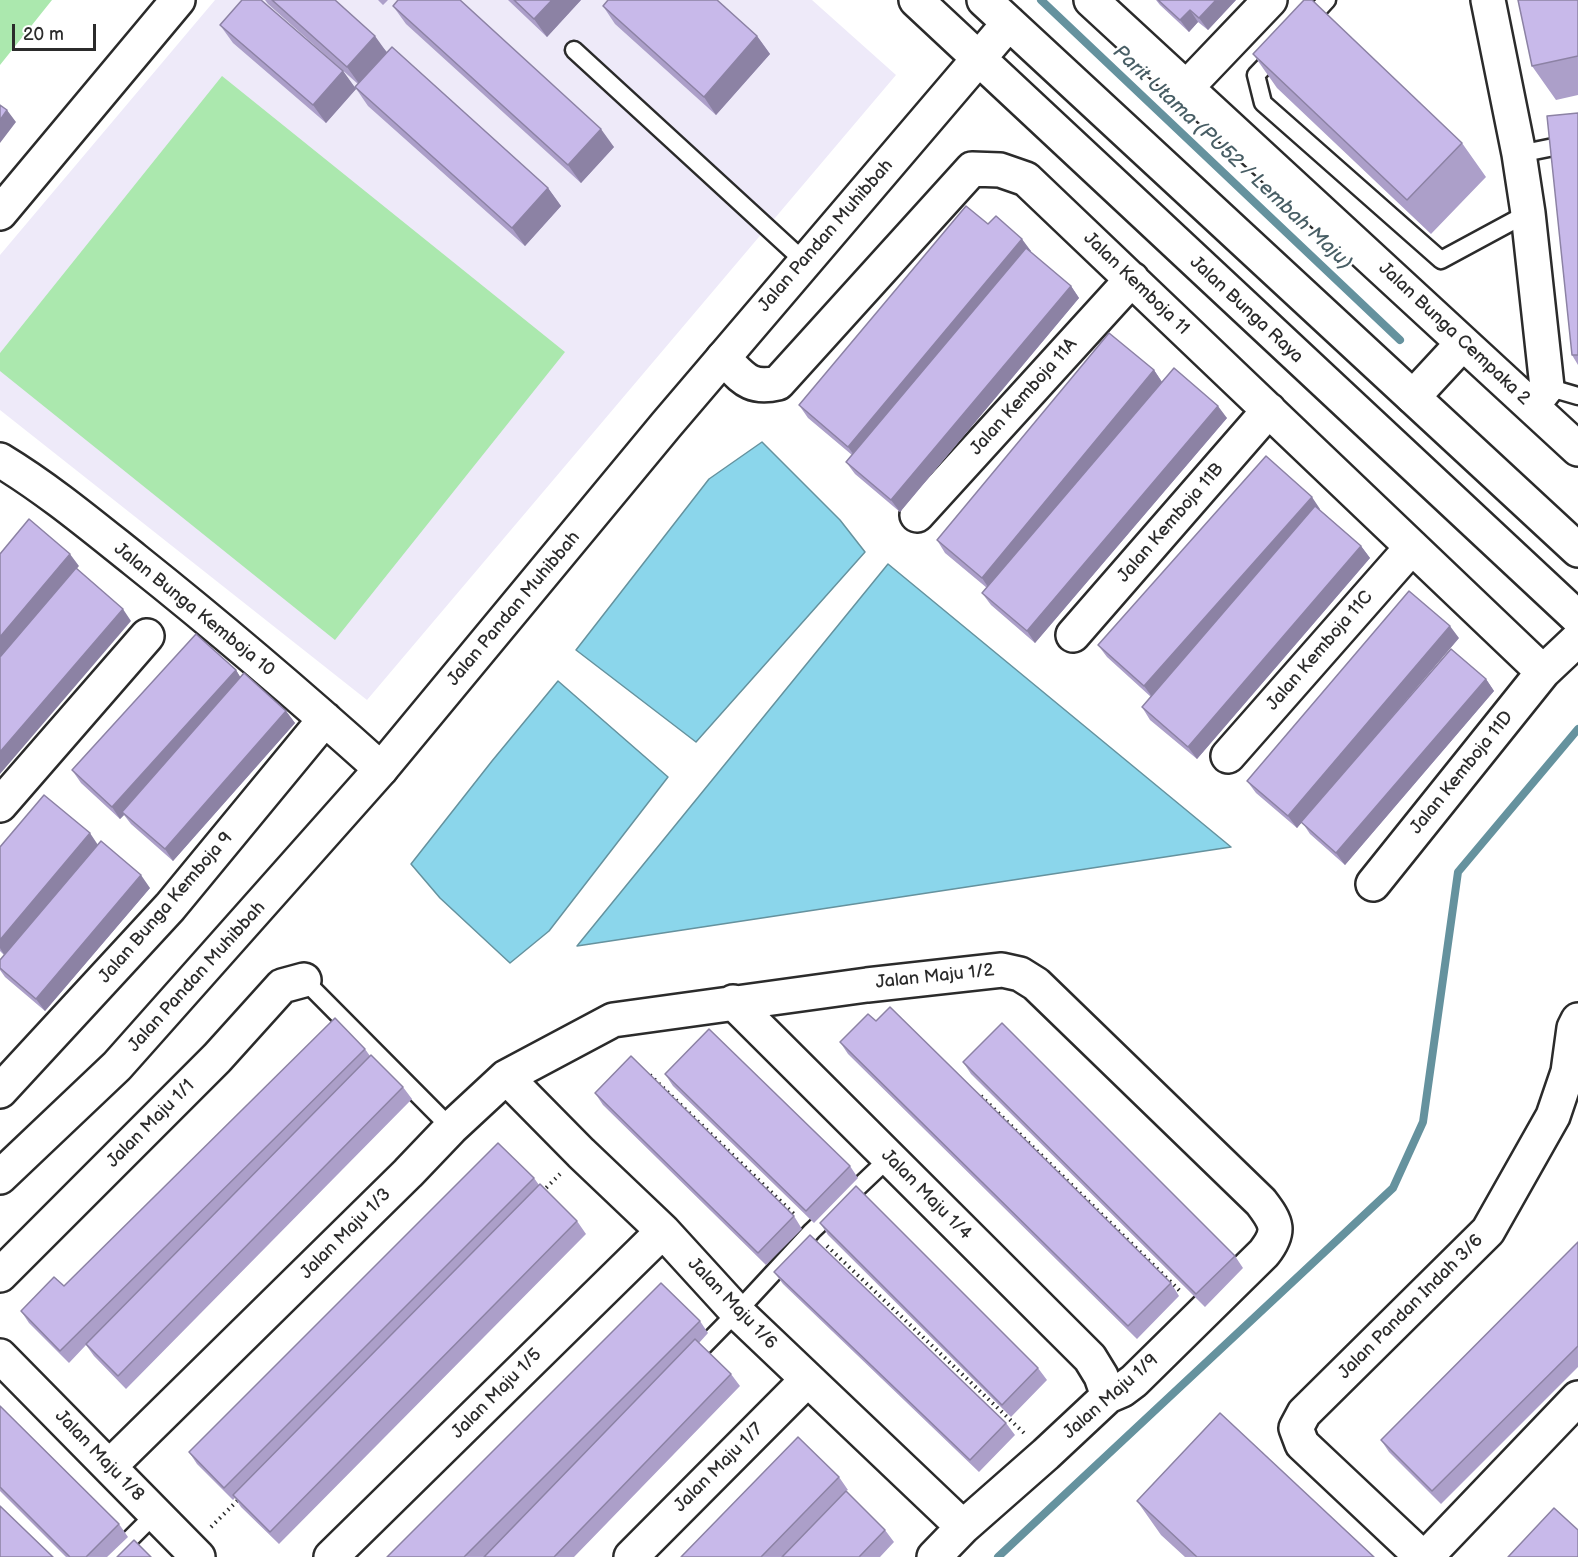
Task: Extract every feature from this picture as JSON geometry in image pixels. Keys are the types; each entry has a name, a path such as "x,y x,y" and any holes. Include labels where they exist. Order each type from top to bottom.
{"street":[{"path":"0,213 178,0"},
{"name":"Jalan Bunga Raya","path":"916,0 1578,618"},
{"path":"984,0 1578,550"},
{"name":"Jalan Bunga Cempaka 2","path":"1091,0 1463,343 1539,397 1578,449"},
{"path":"1186,88 1270,0"},
{"path":"1488,0 1519,154 1528,213 1539,397"},
{"name":"Jalan Pandan Muhibbah","path":"0,1177 117,1066 381,769 723,358 1009,23"},
{"name":"Jalan Kemboja 11","path":"723,358 750,384 764,387 778,383 972,169 1000,170 1026,179 1412,547 1548,667"},
{"name":"Jalan Kemboja 11A","path":"917,515 1132,279"},
{"path":"1413,397 1463,343"},
{"name":"Jalan Kemboja 11B","path":"1073,635 1269,410"},
{"name":"Jalan Bunga Kemboja 10","path":"0,460 37,482 175,592 381,769"},
{"name":"Jalan Kemboja 11C","path":"1228,756 1412,547"},
{"path":"0,805 147,636"},
{"name":"Jalan Kemboja 11D","path":"1373,884 1548,667 1578,639"},
{"name":"Jalan Bunga Kemboja 9","path":"3,1081 170,908 325,719"},
{"name":"Jalan Maju 1/2","path":"601,1027 613,1020 733,1002 1002,970 1020,974 1036,984 1261,1202 1276,1227"},
{"name":"Jalan Maju 1/1","path":"0,1275 217,1058 282,986 304,980"},
{"name":"Jalan Maju 1/4","path":"733,1002 1090,1358 1101,1376 1108,1396"},
{"name":"Jalan Pandan Indah 3/6","path":"1424,1557 1303,1429 1488,1231 1553,1116 1568,1072 1577,1026"},
{"name":"Jalan Maju 1/3","path":"110,1466 408,1173 450,1128 506,1077 601,1027"},
{"name":"Jalan Maju 1/6","path":"506,1077 581,1153 663,1230 737,1312 963,1527"},
{"name":"Jalan Maju 1/9","path":"934,1557 963,1527 1047,1454 1108,1396 1134,1381 1264,1253 1273,1241 1276,1227"},
{"name":"Jalan Maju 1/5","path":"331,1557 663,1230"},
{"name":"Jalan Maju 1/8","path":"0,1356 193,1552"},
{"name":"Jalan Maju 1/7","path":"631,1557 807,1380"},
{"path":"1424,1557 1578,1398"}],"lane":[{"path":"1327,0 1256,75 1263,103 1442,260 1528,213"},
{"path":"574,50 805,262"},
{"path":"1519,154 1578,142"},
{"path":"1539,397 1578,396"},
{"path":"304,980 450,1128"},
{"path":"679,1371 812,1231 889,1158"},
{"path":"112,1557 155,1514"}],"path":[{"path":"979,1094 1202,1314"},
{"path":"539,1195 581,1153"},
{"path":"193,1552 247,1490"}],"shaded area":[{"path":"215,0 812,0 896,75 367,700 0,410 0,255"}],"green space":[{"path":"0,0 52,0 0,65"},
{"path":"222,76 565,352 335,640 0,371 0,353"}],"water":[{"path":"762,442 840,520 865,552 696,742 576,650 709,479"},
{"path":"888,564 1231,847 577,946"},
{"path":"558,681 668,777 549,931 510,963 440,898 411,864"}],"building":[{"path":"242,0 261,0 343,71 313,105 220,25"},
{"path":"272,0 335,0 375,36 347,67"},
{"path":"398,0 460,0 601,129 568,165 393,6"},
{"path":"514,0 552,0 534,19"},
{"path":"608,0 717,0 757,36 704,97 603,6"},
{"path":"1158,0 1216,0 1199,18 1190,10 1180,20"},
{"path":"1304,0 1312,0 1462,143 1407,200 1253,54"},
{"path":"1518,0 1578,0 1578,56 1532,66"},
{"path":"392,47 548,188 512,228 355,87"},
{"path":"0,105 7,110 0,120"},
{"path":"1578,113 1578,355 1572,355 1547,116"},
{"path":"966,206 988,224 996,216 1022,239 848,447 799,405"},
{"path":"1026,248 1071,286 891,500 846,462"},
{"path":"1109,333 1154,370 982,578 937,540"},
{"path":"1174,368 1218,406 1027,631 982,593"},
{"path":"1266,456 1312,497 1144,686 1098,645"},
{"path":"1315,506 1361,546 1188,747 1142,707"},
{"path":"29,519 70,554 0,637 0,554"},
{"path":"76,568 123,609 0,752 0,657"},
{"path":"1409,591 1450,626 1288,816 1247,781"},
{"path":"196,634 236,670 112,807 72,770"},
{"path":"1451,649 1486,679 1336,853 1301,822"},
{"path":"244,673 286,711 165,849 122,812"},
{"path":"44,795 90,833 0,940 0,847"},
{"path":"101,841 141,875 36,999 0,968 0,960"},
{"path":"890,1007 1171,1283 1128,1326 840,1042 868,1014 876,1021"},
{"path":"335,1018 365,1049 60,1351 21,1311 54,1277 64,1286"},
{"path":"1002,1023 1235,1256 1196,1294 963,1062"},
{"path":"709,1029 850,1166 806,1211 665,1074"},
{"path":"371,1055 403,1087 118,1376 86,1344"},
{"path":"631,1056 794,1216 758,1253 595,1093"},
{"path":"498,1143 534,1178 224,1488 189,1452"},
{"path":"540,1184 577,1221 270,1532 233,1495"},
{"path":"856,1186 1038,1368 1002,1405 820,1223"},
{"path":"810,1235 1006,1423 970,1460 774,1272"},
{"path":"1578,1242 1578,1346 1432,1491 1381,1440"},
{"path":"661,1283 700,1321 464,1557 387,1557"},
{"path":"695,1339 731,1374 554,1557 484,1557"},
{"path":"0,1406 119,1524 86,1557 70,1557 0,1487"},
{"path":"1220,1413 1374,1557 1197,1557 1137,1501"},
{"path":"798,1437 839,1477 761,1557 681,1557"},
{"path":"846,1491 885,1530 859,1557 782,1557"},
{"path":"0,1506 53,1557 0,1557"},
{"path":"1554,1508 1578,1530 1578,1557 1508,1557"},
{"path":"134,1540 151,1557 117,1557"}],"waterway":[{"name":"Parit Utama (PU52 / Lembah Maju)","path":"1041,0 1400,340"},
{"path":"998,1557 1393,1188 1423,1122 1458,872 1578,729"}]}
